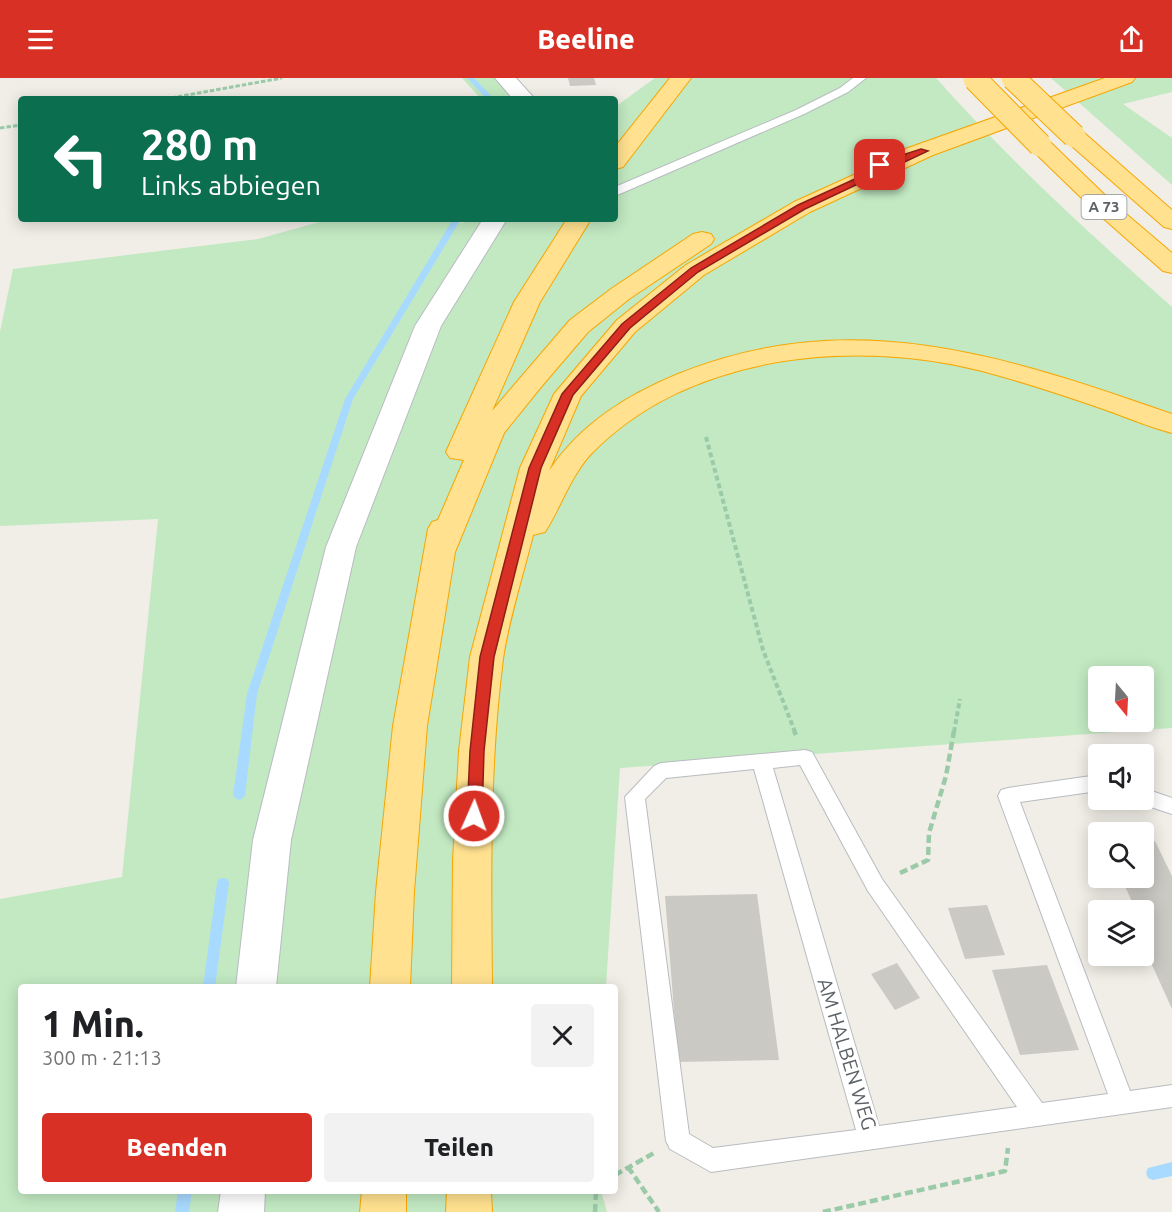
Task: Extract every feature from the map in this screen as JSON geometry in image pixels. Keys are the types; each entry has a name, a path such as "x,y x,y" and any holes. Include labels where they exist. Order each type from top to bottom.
{"highway":[{"path":"618,158 681,78"},
{"name":"A 73","path":"1013,78 1074,136 1172,222"},
{"path":"440,551 491,431 579,326 620,294 702,240 772,202 924,151 1125,78"},
{"name":"A 73","path":"974,79 1103,206 1172,266"},
{"path":"472,984 472,860 477,751 487,657 535,468 568,394 626,326 694,270 802,207 924,151"},
{"path":"390,984 395,892 410,726 448,495 462,446 527,302 577,222"},
{"path":"505,580 554,485 581,448 624,410 683,379 745,360 816,350 886,349 954,356 1040,378 1172,423"},
{"path":"382,1212 384,1194"},
{"path":"469,1194 469,1212"}],"street":[{"path":"505,78 521,96"},
{"path":"256,984 272,840 340,547 428,326 493,222"},
{"path":"242,1212 243,1194"}],"lane":[{"path":"618,191 800,112 844,90 860,78"},
{"path":"871,1139 711,1160 678,1141 634,797 661,771 805,757 874,885 1037,1116"},
{"name":"AM HALBEN WEG","path":"761,761 871,1139 1172,1096"},
{"path":"1088,784 1008,796 1123,1104"},
{"path":"1154,800 1172,806"}],"path":[{"path":"182,96 282,78"},
{"path":"0,128 18,125"},
{"path":"706,437 763,650 805,757"},
{"path":"874,885 928,860 929,833 946,776 960,699"},
{"path":"823,1212 1005,1171 1011,1120"},
{"path":"618,1173 662,1149"},
{"path":"628,1167 659,1212"},
{"path":"595,1212 596,1194"}],"green space":[{"path":"462,78 496,78 515,96 478,96"},
{"path":"655,78 936,78 1051,196 1172,307 1172,728 1154,729 1154,666 1088,666 1088,732 1117,732 620,768 606,984 18,984 18,1194 602,1194 607,1212 0,1212 0,899 122,877 158,519 0,526 0,332 13,269 258,239 319,222 618,222 618,105"},
{"path":"1051,78 1172,78 1172,92 1123,104 1172,138 1172,185"}],"building":[{"path":"568,78 594,78 596,85 570,86"},
{"path":"1154,841 1172,876 1172,1009 1153,966 1154,900 1131,900 1126,888 1154,888"},
{"path":"757,894 779,1060 678,1062 665,896"},
{"path":"987,905 1005,955 965,959 948,908"},
{"path":"897,963 920,998 895,1010 871,974"},
{"path":"1047,965 1079,1050 1020,1055 992,970"}],"waterway":[{"path":"470,78 488,96"},
{"path":"239,795 252,694 349,399 455,222"},
{"path":"209,984 223,883"},
{"path":"1153,1173 1172,1169"},
{"path":"182,1212 185,1194"}],"route":[{"path":"474,816 477,751 487,657 535,468 568,394 626,326 694,270 802,207 924,151 880,165"}]}
